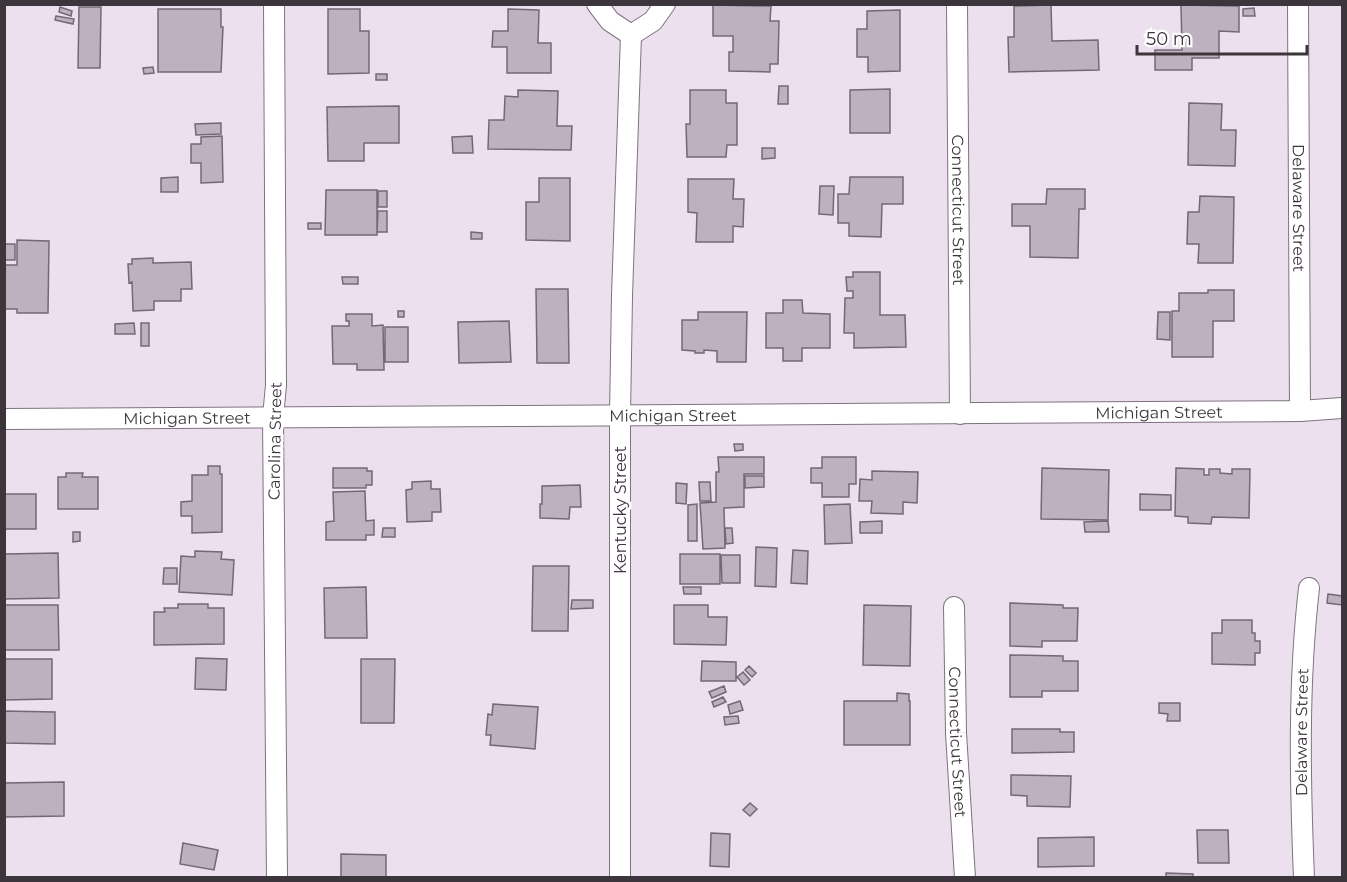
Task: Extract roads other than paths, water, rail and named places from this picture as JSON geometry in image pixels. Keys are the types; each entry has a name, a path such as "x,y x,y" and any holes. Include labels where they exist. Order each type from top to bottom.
{"street":[{"name":"Carolina Street","path":"274,4 276,385 273,417 277,878"},
{"path":"597,4 610,21 631,35 653,21 665,4"},
{"name":"Connecticut Street","path":"957,4 960,414"},
{"name":"Delaware Street","path":"1298,4 1300,411"},
{"name":"Kentucky Street","path":"620,878 620,415 631,35"},
{"name":"Michigan Street","path":"4,419 960,414 1300,411 1342,408"},
{"name":"Delaware Street","path":"1304,878 1301,723 1304,635 1309,588"},
{"name":"Connecticut Street","path":"954,607 956,733 965,878"}]}
